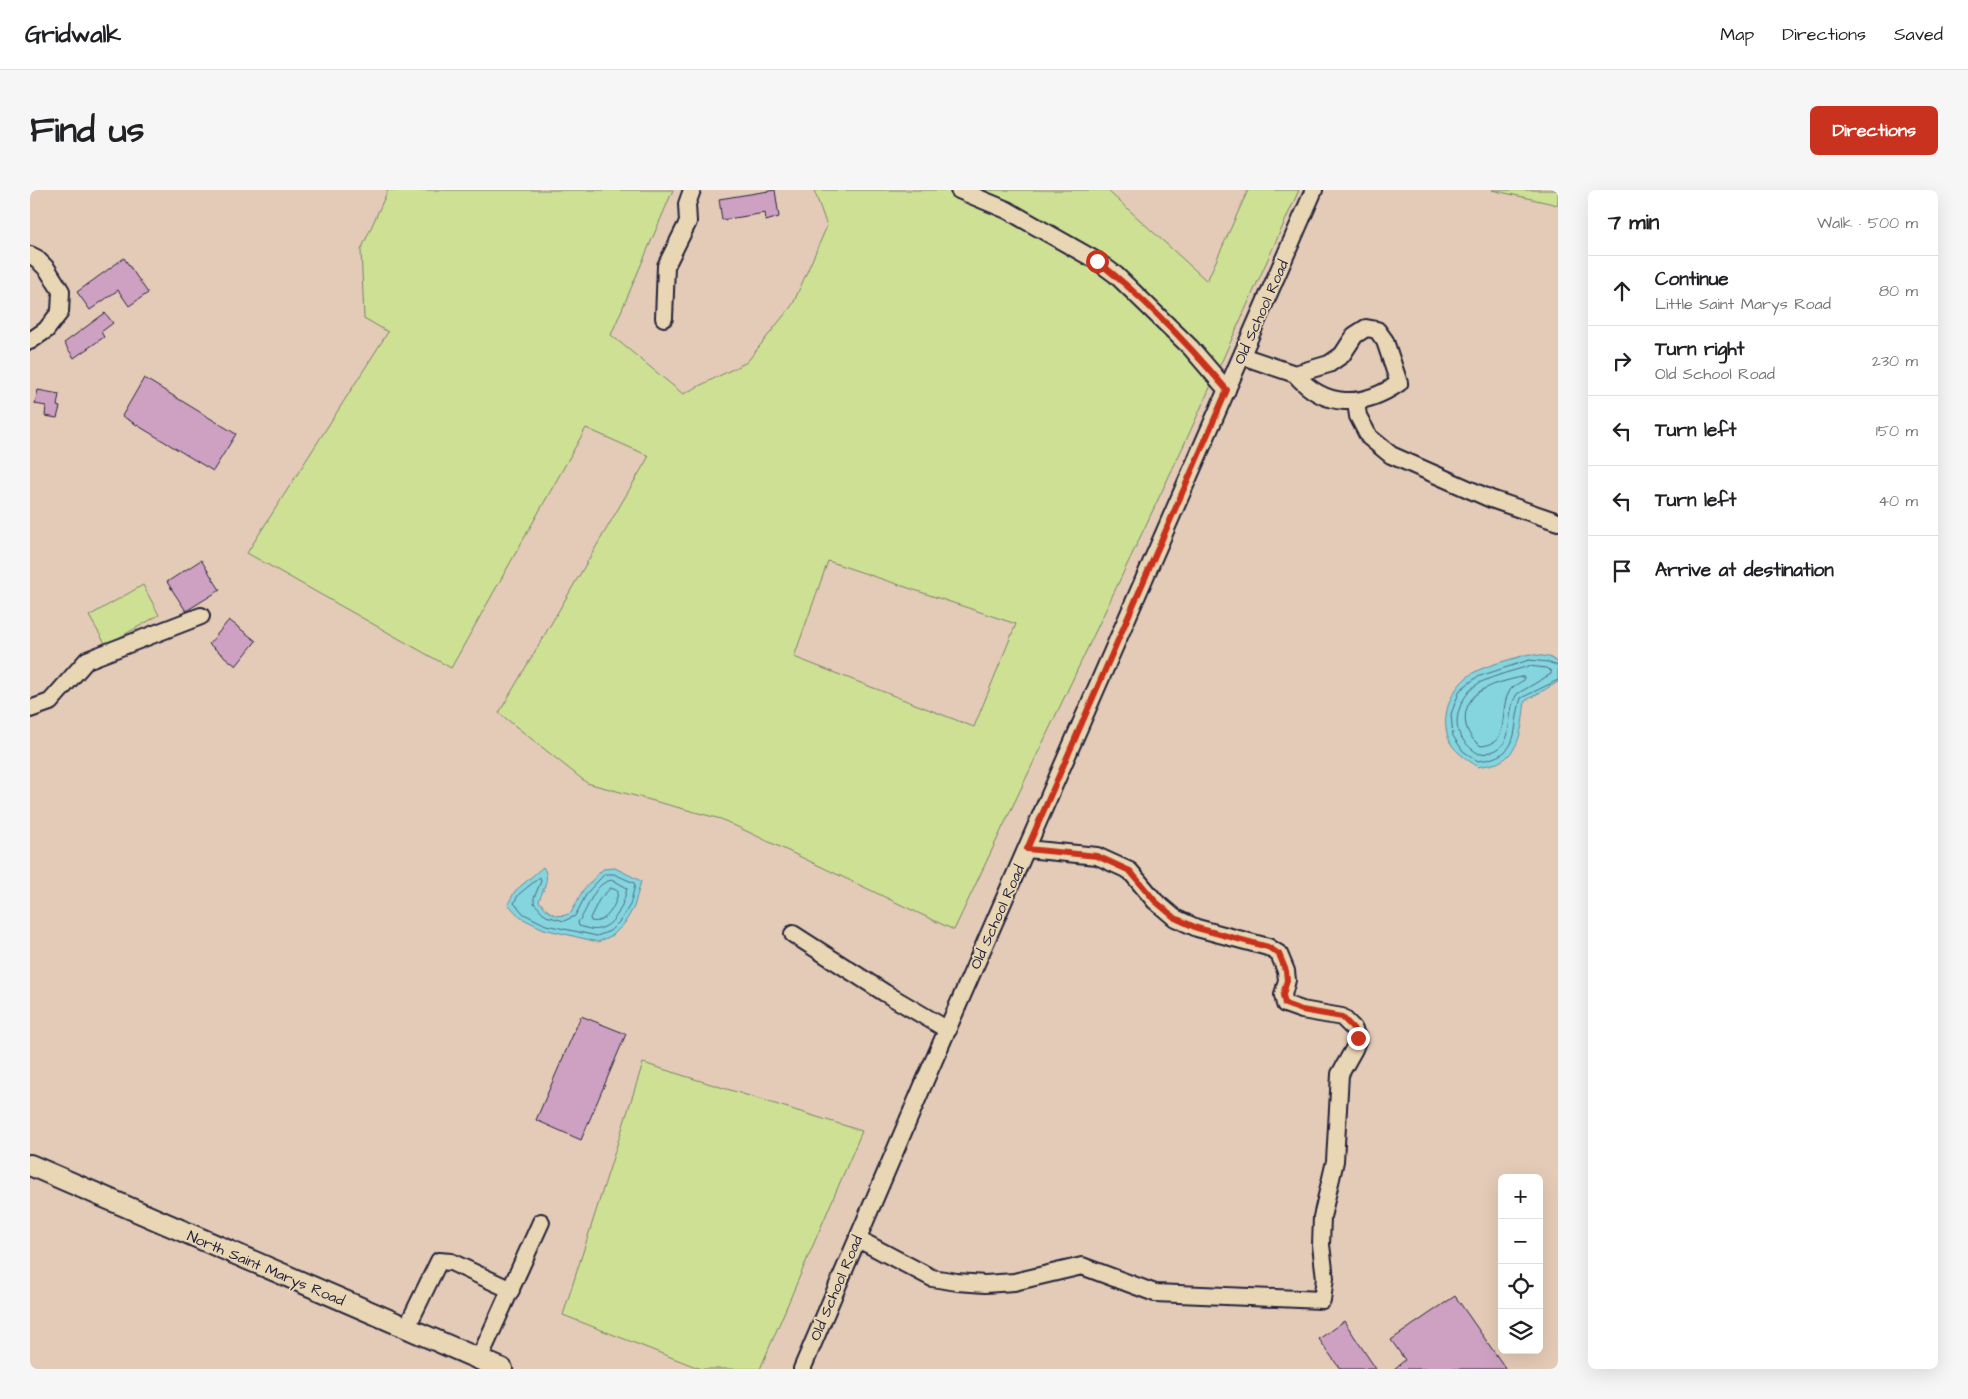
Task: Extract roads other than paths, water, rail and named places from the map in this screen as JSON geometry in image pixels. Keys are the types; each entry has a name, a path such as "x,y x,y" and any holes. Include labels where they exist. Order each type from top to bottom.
{"main road":[{"name":"North Saint Marys Road","path":"30,1165 502,1369"}],"street":[{"path":"664,318 666,266 688,222 687,204 692,190"},
{"path":"958,190 1007,210 1097,261 1116,276 1191,348 1227,390"},
{"name":"Old School Road","path":"802,1369 1314,190"},
{"path":"30,255 36,258 46,269 61,291 60,312 46,330 30,341"},
{"path":"1242,356 1295,374 1302,383 1324,396 1343,402 1369,399 1399,383 1385,341 1377,330 1366,328 1355,336 1342,355 1329,364 1295,374"},
{"path":"1356,402 1358,416 1368,437 1391,456 1491,499 1558,522"},
{"path":"30,709 50,702 88,660 201,616"},
{"path":"858,1239 932,1278 957,1282 985,1284 1014,1282 1082,1266 1155,1293 1322,1300 1325,1278 1321,1244 1322,1217 1335,1161 1340,1074 1358,1038 1353,1028 1342,1017 1302,1010 1285,1004 1283,995 1287,980 1286,971 1279,954 1268,947 1197,928 1175,918 1155,901 1130,871 1097,856 1027,849"},
{"path":"793,934 885,994 948,1030"},
{"path":"479,1360 541,1222"},
{"path":"406,1328 438,1261 451,1262 511,1290"}],"water":[{"path":"1529,654 1549,657 1558,662 1558,682 1525,701 1520,735 1508,756 1496,763 1478,767 1460,754 1450,742 1446,728 1446,719 1450,700 1466,678 1478,670"},
{"path":"543,867 546,879 539,901 553,914 561,916 571,913 583,890 603,869 615,868 641,881 634,907 624,924 613,935 598,942 544,929 521,918 508,904 515,891"}]}
